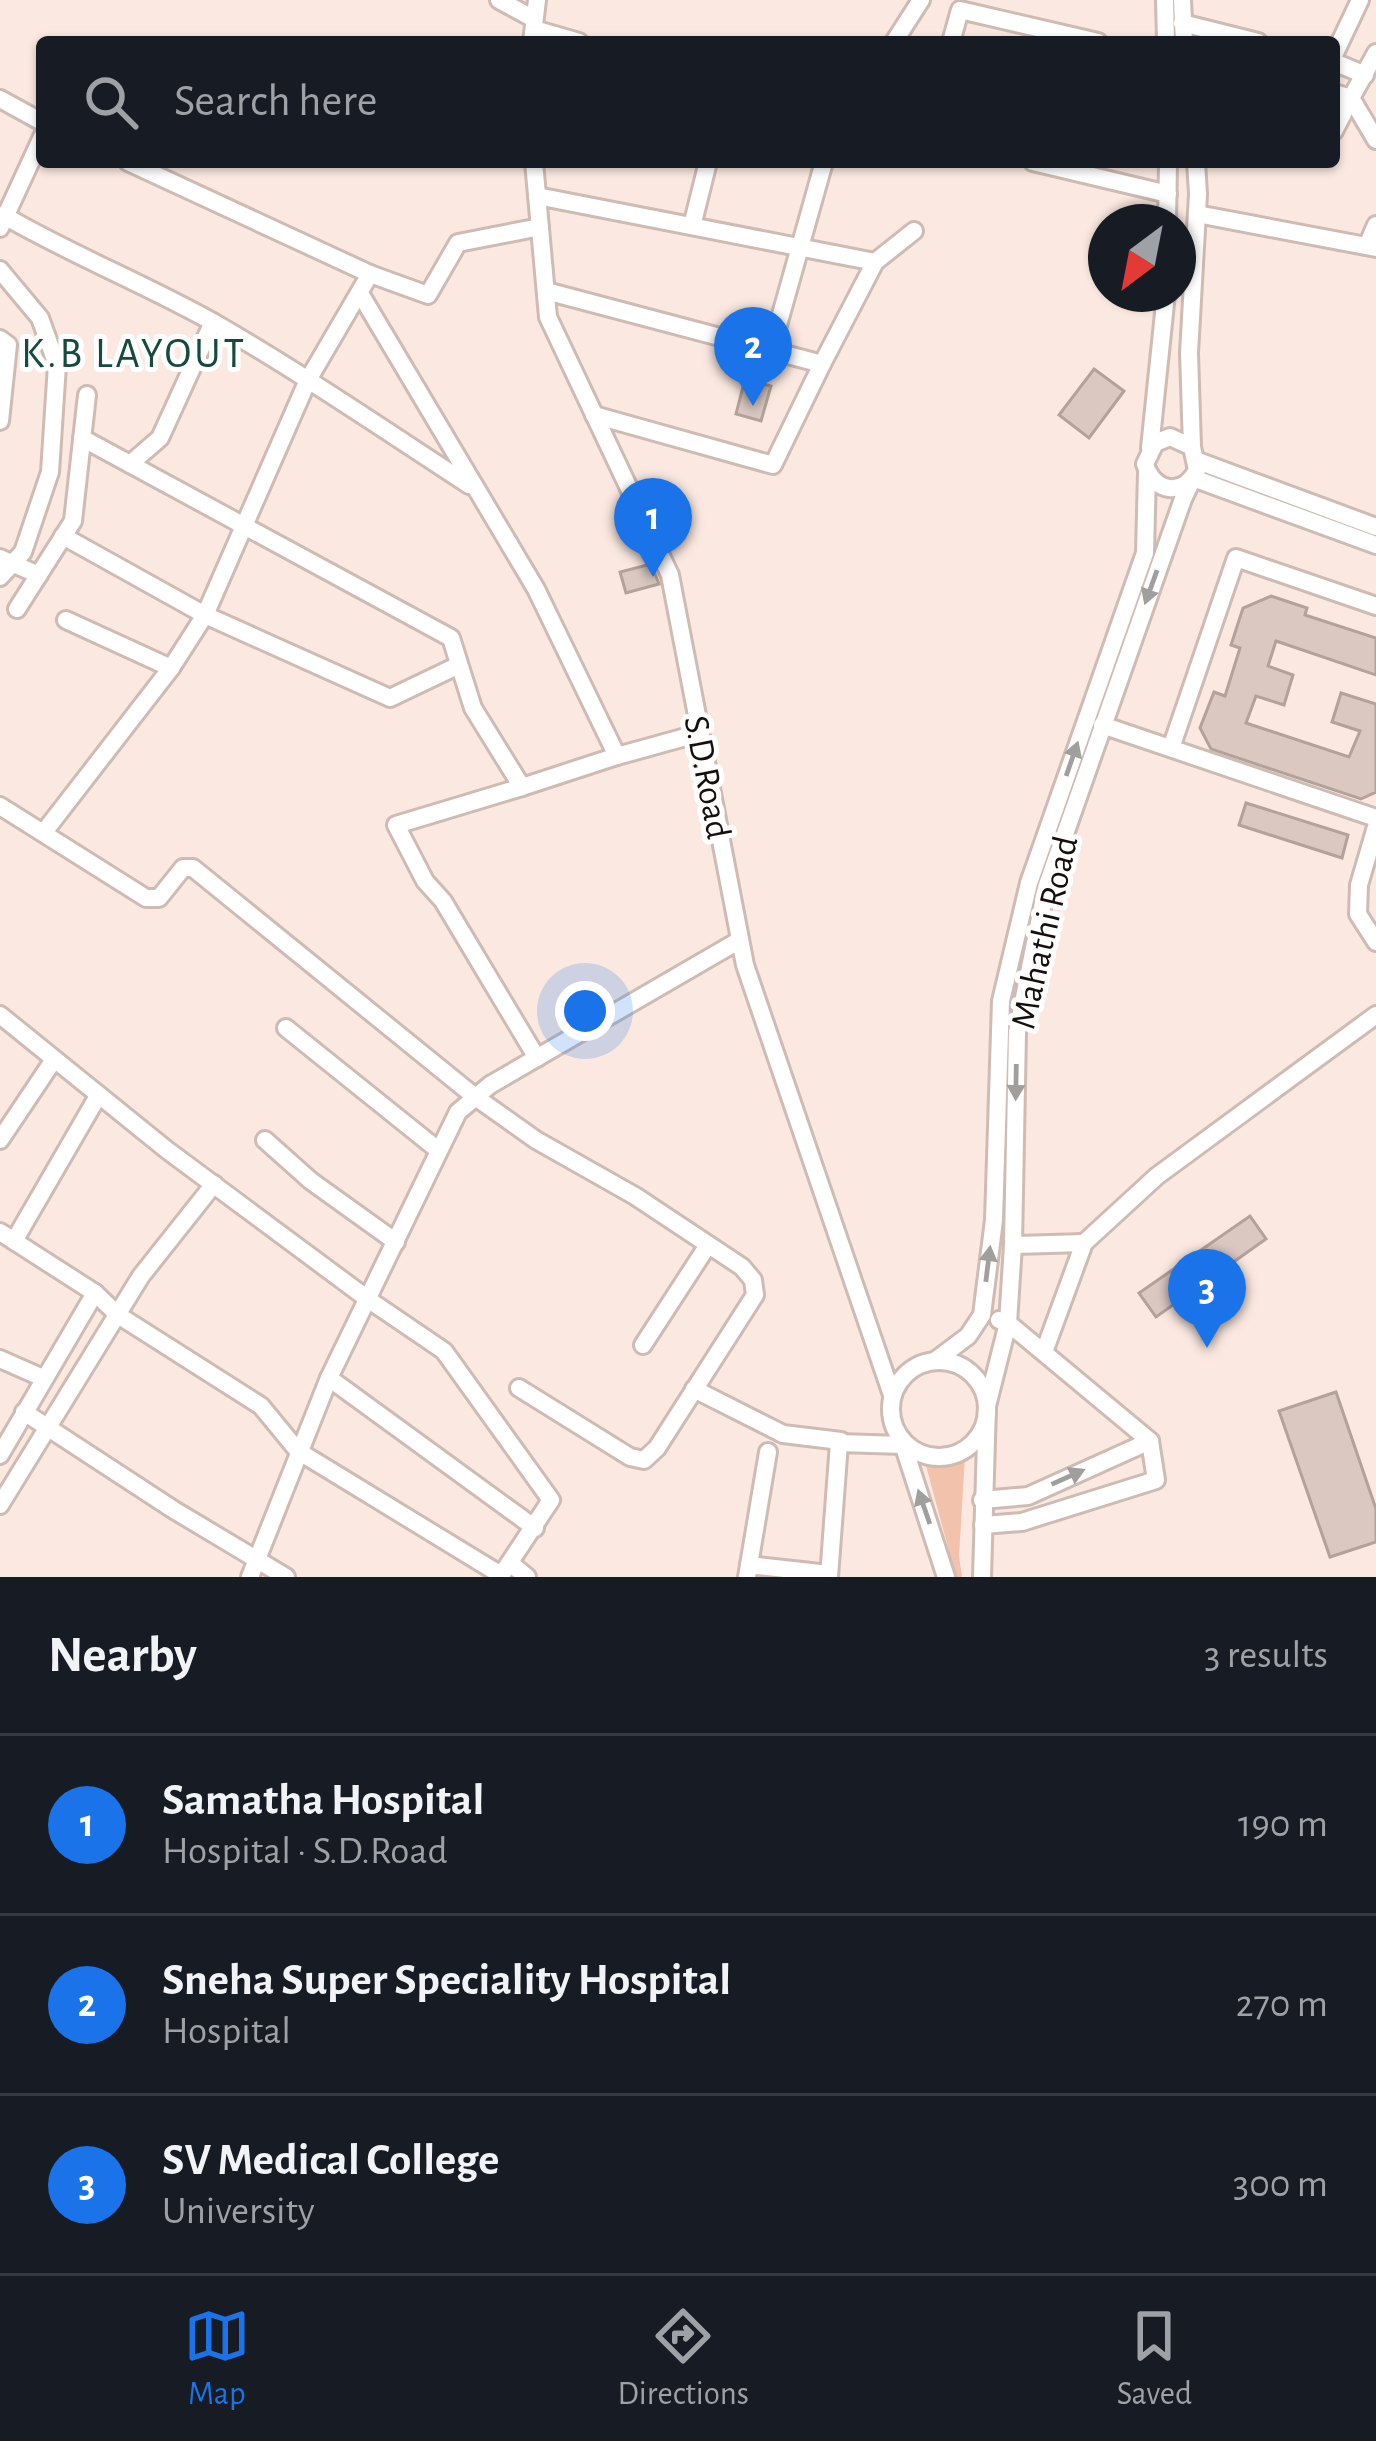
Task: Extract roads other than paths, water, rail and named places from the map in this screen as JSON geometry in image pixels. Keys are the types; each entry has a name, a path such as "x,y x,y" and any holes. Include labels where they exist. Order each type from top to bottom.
{"street":[{"path":"499,0 565,36"},
{"path":"898,36 921,0"},
{"path":"1165,0 1166,36"},
{"path":"1182,0 1184,33"},
{"path":"1340,46 1362,0 1376,10"},
{"path":"952,36 958,5 1075,36"},
{"path":"1340,117 1352,88 1376,53"},
{"path":"1352,88 1376,140"},
{"path":"0,99 36,119"},
{"path":"36,150 2,222 213,322 472,488"},
{"path":"141,168 370,274 428,295 458,243 540,226"},
{"name":"S.D.Road","path":"535,168 548,317 670,575 745,965 892,1396"},
{"path":"692,226 706,168"},
{"path":"771,350 822,168"},
{"path":"1058,168 1168,194"},
{"name":"Mahathi Road","path":"1168,168 1168,204"},
{"name":"Mahathi Road","path":"1192,204 1196,168"},
{"path":"537,196 875,262"},
{"path":"1196,223 1372,247 1376,225"},
{"path":"594,415 772,466 875,262 914,231"},
{"path":"0,270 40,318 57,365 50,472 23,552 4,566"},
{"path":"44,832 171,668 205,615 308,380 370,274"},
{"path":"546,291 822,364"},
{"path":"361,296 536,589 617,756"},
{"name":"Mahathi Road","path":"982,1316 994,1220 1000,1001 1144,553 1147,472 1164,312"},
{"name":"Mahathi Road","path":"988,1406 1008,1323 1017,1033 1037,886 1102,725 1194,462 1189,312"},
{"path":"130,464 160,438 213,322"},
{"path":"0,339 8,345 0,421"},
{"path":"1161,351 1189,353"},
{"path":"17,609 73,521 87,395"},
{"path":"1150,449 1170,437 1194,462 1376,544"},
{"path":"82,438 451,638 473,708 522,787"},
{"path":"1147,472 1159,486 1178,489 1194,462"},
{"path":"1194,462 1376,527"},
{"path":"63,536 205,615 390,698 459,664"},
{"path":"1171,748 1236,558 1376,606"},
{"path":"4,566 39,575"},
{"path":"67,620 171,668"},
{"path":"1102,725 1376,823 1359,885 1358,914 1376,942"},
{"path":"537,1058 395,826 700,734"},
{"path":"0,806 154,900 183,868 194,868 474,1096 536,1141 635,1196 753,1280 755,1295 657,1448 644,1460 630,1457 519,1388"},
{"path":"250,1577 329,1378 458,1112 474,1096 740,940"},
{"path":"1044,1352 1084,1243 1157,1176 1376,1015"},
{"path":"3,1024 369,1300 445,1351 550,1494 550,1505 504,1572"},
{"path":"286,1028 438,1150"},
{"path":"0,1141 53,1061"},
{"path":"98,1096 7,1236 95,1293 118,1315 261,1406 298,1451 504,1572 527,1577"},
{"path":"265,1140 310,1181 396,1242"},
{"path":"0,1505 141,1276 214,1184"},
{"path":"1013,1245 1084,1243"},
{"path":"643,1345 708,1245"},
{"path":"2,1448 95,1293"},
{"path":"946,1577 890,1410 892,1396 908,1371 937,1360 968,1336 982,1316 1008,1323 1150,1441 1156,1480 1022,1522 983,1525"},
{"path":"0,1360 43,1378"},
{"path":"937,1360 965,1369 976,1379 988,1406 982,1577"},
{"path":"329,1378 535,1528"},
{"path":"694,1389 783,1434 902,1442 926,1455 956,1454 979,1436 988,1406"},
{"path":"24,1412 286,1577"},
{"path":"768,1452 748,1571 829,1576 842,1441"},
{"path":"982,1500 1028,1496 1150,1441"}],"place":[{"name":"Sneha Super Speciality Hospital","path":"753,406"},
{"name":"Samatha Hospital","path":"653,577"},
{"name":"SV Medical College","path":"1207,1348"}],"district":[{"name":"K.B LAYOUT","path":"134,352"}]}
